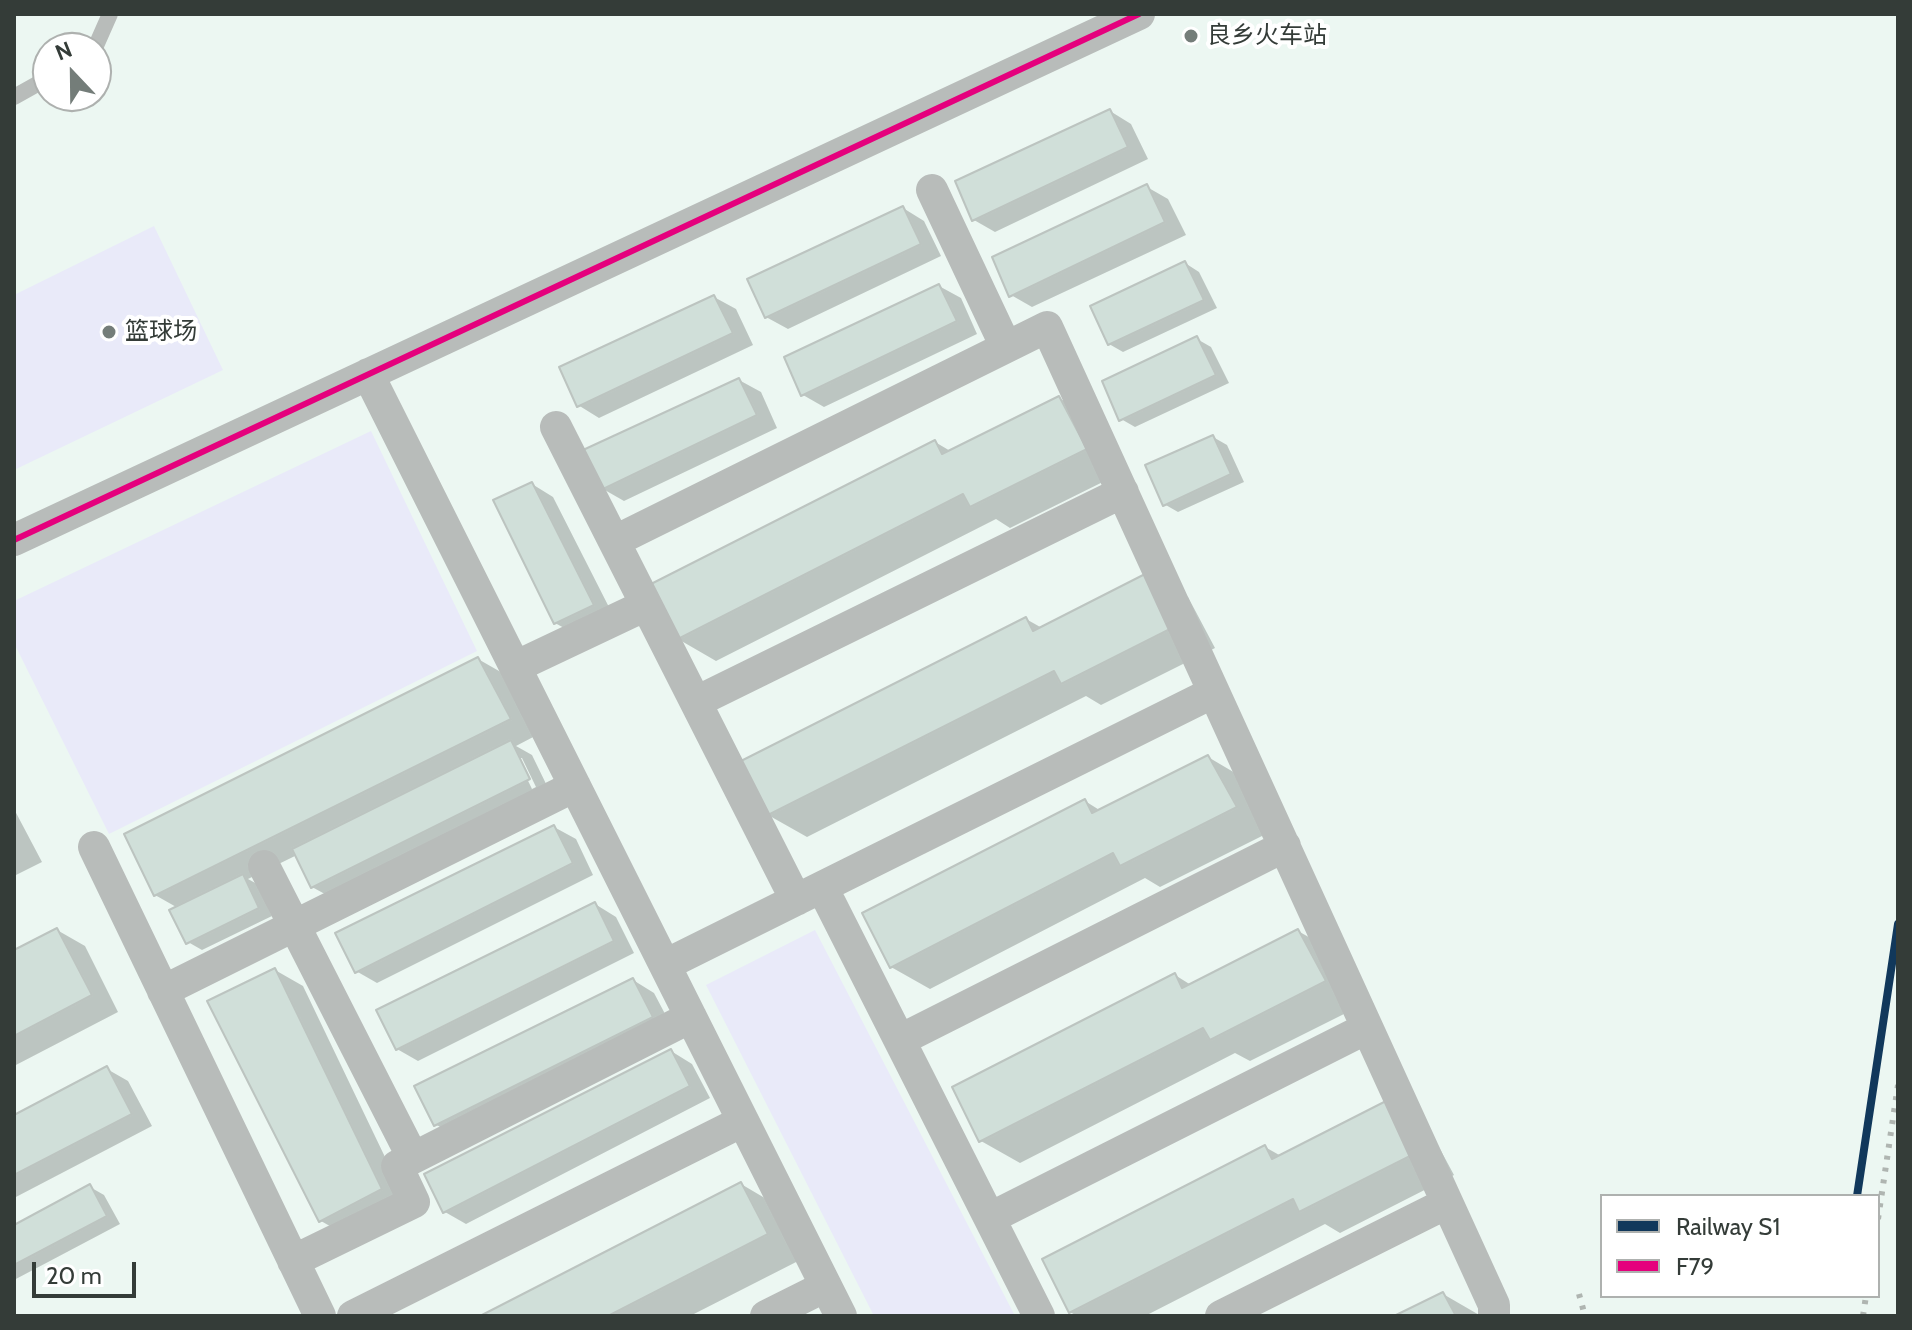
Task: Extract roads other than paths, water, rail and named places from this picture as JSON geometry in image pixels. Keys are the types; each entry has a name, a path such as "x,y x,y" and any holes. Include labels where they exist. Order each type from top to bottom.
{"street":[{"path":"14,540 1139,14"},
{"path":"932,190 1006,347"},
{"path":"615,541 1047,327 1494,1305 1494,1316"},
{"path":"368,374 841,1316"},
{"path":"556,427 696,702 809,894 900,1040 1039,1316"},
{"path":"696,702 1123,492"},
{"path":"515,667 646,605"},
{"path":"665,965 1214,692"},
{"path":"163,991 575,786"},
{"path":"900,1040 1285,846"},
{"path":"94,847 320,1316"},
{"path":"264,866 413,1158"},
{"path":"293,1261 414,1202 397,1166 691,1017"},
{"path":"990,1218 1367,1028"},
{"path":"353,1316 743,1121"},
{"path":"1221,1316 1447,1203"},
{"path":"766,1316 826,1286"}],"lane":[{"path":"14,97 32,87"}],"railway":[{"path":"1880,1206 1898,1085"},
{"path":"1579,1294 1585,1316"},
{"path":"1863,1316 1866,1298"}],"rail line":[{"name":"S1","path":"1857,1194 1898,924"}],"place":[{"name":"良乡火车站","path":"1191,36"},
{"name":"篮球场","path":"109,332"}]}
